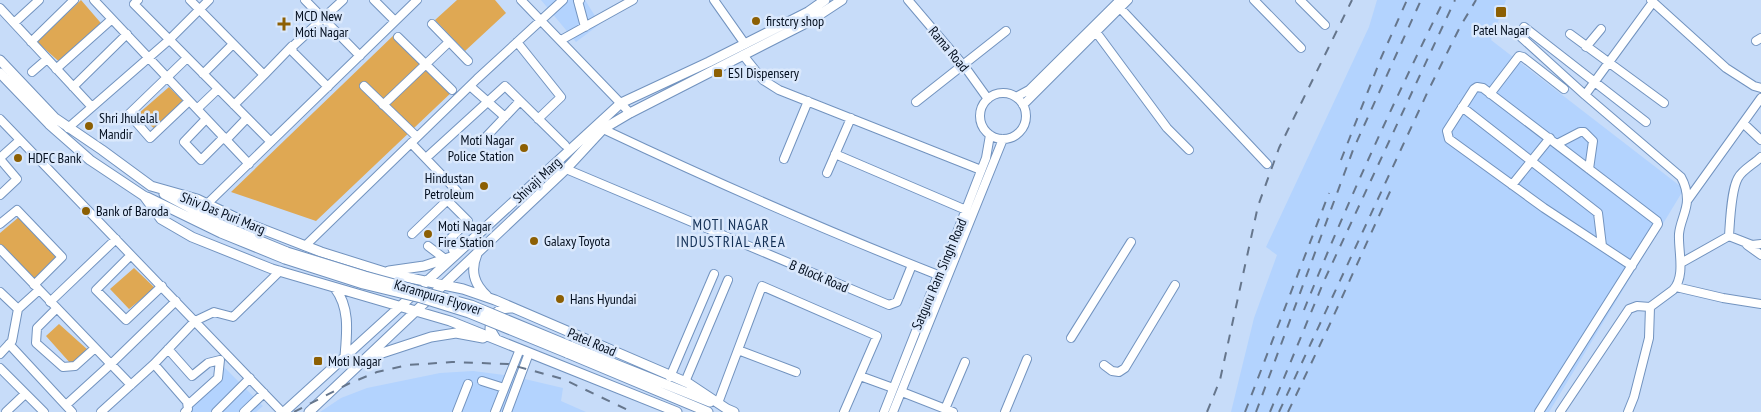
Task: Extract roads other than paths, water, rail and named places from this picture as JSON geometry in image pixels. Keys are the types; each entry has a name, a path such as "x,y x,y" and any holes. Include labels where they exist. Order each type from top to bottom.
{"main road":[{"name":"Shivaji Marg","path":"283,412 333,369 621,103 745,44 808,12 825,0"},
{"name":"Shivaji Marg","path":"309,412 566,169 603,129 630,113 810,21 842,0"},
{"name":"Shiv Das Puri Marg","path":"0,60 55,118 151,186 197,200 249,224 321,252 383,272 443,285"},
{"path":"0,73 48,124 90,160 144,196 161,219 192,237 280,272 450,321 677,412"},
{"name":"Karampura Flyover","path":"151,186 224,226 286,256"},
{"name":"Karampura Flyover","path":"144,196 221,233 286,256 471,305 708,412"},
{"path":"309,280 321,252"},
{"path":"478,252 472,269 475,281 482,291 494,300"},
{"path":"383,272 424,266 455,256"},
{"name":"Patel Road","path":"443,285 462,289 494,300 685,382 731,410"},
{"path":"335,288 341,296 346,310 345,356"},
{"path":"501,341 490,329 491,317 501,309 513,309"},
{"path":"365,359 432,337 456,333 501,341"},
{"name":"Karampura Flyover","path":"569,349 731,410"}],"street":[{"path":"14,23 39,0"},
{"path":"31,42 74,0"},
{"path":"94,0 248,164"},
{"path":"138,0 134,4 271,142"},
{"path":"190,0 264,75"},
{"path":"68,128 169,40 209,0"},
{"path":"234,105 292,46 343,0"},
{"path":"374,0 395,21"},
{"path":"207,204 417,0"},
{"path":"521,0 630,113"},
{"path":"304,246 470,86 563,0"},
{"path":"580,0 578,1 585,27"},
{"path":"560,40 633,0"},
{"path":"714,0 745,44"},
{"name":"Rama Road","path":"908,0 963,65 988,98"},
{"path":"1016,97 1029,90 1120,4 1128,0"},
{"path":"1254,0 1300,48"},
{"path":"1300,0 1325,25"},
{"path":"309,1 360,56"},
{"path":"1585,95 1652,1 1726,68 1754,86 1761,88"},
{"path":"1024,105 1096,32 1120,4"},
{"path":"1120,4 1267,164"},
{"path":"0,8 92,107"},
{"path":"56,69 112,19"},
{"path":"432,24 468,61"},
{"path":"1524,27 1646,122"},
{"path":"1586,47 1601,29"},
{"path":"916,102 1006,31"},
{"path":"1096,32 1167,128 1189,150"},
{"path":"73,87 127,34"},
{"path":"1570,34 1664,103"},
{"path":"398,37 452,90"},
{"path":"1521,37 1585,95 1676,171 1685,185 1688,201"},
{"path":"383,105 450,42"},
{"path":"518,42 561,97 538,119"},
{"path":"203,74 234,44"},
{"path":"292,46 293,52 328,87"},
{"path":"743,55 758,76 767,84 981,170"},
{"path":"1490,94 1519,56 1523,57 1564,90"},
{"path":"187,58 130,114 150,138 189,101"},
{"path":"32,72 47,59"},
{"path":"364,86 383,105 414,140 426,158 457,191 412,234"},
{"path":"470,86 505,117"},
{"path":"426,158 505,86 565,145"},
{"path":"1539,412 1658,226 1657,221 1483,88 1477,87 1474,89 1447,131 1447,137 1544,208 1632,266"},
{"path":"197,109 218,89"},
{"path":"1001,93 1008,93 1016,97 1024,105 1026,116 1024,125 1018,133 1003,139 990,135 983,128 980,118 981,107 988,98 1001,93"},
{"path":"1560,412 1629,310 1637,306 1650,307 1676,287 1681,263 1679,235 1688,201 1761,98"},
{"path":"484,139 520,101"},
{"path":"784,159 808,101"},
{"path":"1462,107 1598,213 1602,246"},
{"path":"0,118 283,412"},
{"path":"206,119 184,142 201,160 247,118"},
{"path":"827,173 851,118"},
{"path":"1743,123 1761,140"},
{"path":"603,129 724,186 846,239 938,275"},
{"path":"1557,144 1580,132 1584,132 1594,141 1589,169"},
{"name":"Satguru Ram Singh Road","path":"884,412 986,158 990,135"},
{"path":"1512,185 1550,138"},
{"name":"Satguru Ram Singh Road","path":"893,412 1003,139"},
{"path":"0,194 17,179 0,159 20,140"},
{"path":"835,154 966,210"},
{"path":"1729,236 1732,206 1738,177 1761,157"},
{"name":"B Block Road","path":"566,169 889,305 897,302 912,265"},
{"path":"447,200 468,221 449,240 455,256"},
{"path":"0,224 16,210 62,258 18,309 12,341 0,354"},
{"path":"1681,263 1729,236"},
{"path":"1729,236 1752,245 1761,244"},
{"path":"50,302 116,239"},
{"path":"1071,338 1131,242"},
{"path":"1744,242 1761,255"},
{"path":"428,246 445,259"},
{"path":"2,255 57,308 131,385"},
{"path":"131,255 96,290 126,320 162,286"},
{"path":"101,412 154,364 195,321 214,312 233,317 280,272"},
{"path":"670,377 714,274"},
{"path":"685,382 728,280"},
{"path":"1104,365 1112,371 1119,372 1125,368 1175,285"},
{"path":"718,403 762,286 877,336 844,412"},
{"path":"1676,287 1723,298 1761,304"},
{"path":"0,292 18,309"},
{"path":"66,405 176,301"},
{"path":"1628,412 1634,397 1649,338 1650,307"},
{"path":"57,308 37,328 36,343 63,367 74,366 95,348"},
{"path":"9,344 72,412"},
{"path":"154,364 187,408 218,378 220,360 208,362 192,376 168,349"},
{"path":"738,350 796,372"},
{"path":"495,412 504,388 524,351"},
{"path":"507,412 524,351"},
{"path":"1005,412 1027,359"},
{"path":"945,409 965,362"},
{"path":"1,371 44,412"},
{"path":"860,376 894,388"},
{"path":"216,412 250,378"},
{"path":"482,381 504,388"},
{"path":"457,412 468,384"},
{"path":"902,392 953,412"},
{"path":"244,412 264,393"},
{"path":"6,412 25,394"}],"railway":[{"path":"1207,412 1220,380 1258,206 1279,148 1352,0"},
{"path":"1341,160 1381,58 1407,0"},
{"path":"1256,412 1353,150 1421,0"},
{"path":"1304,310 1371,154 1444,0"},
{"path":"1270,412 1324,281 1455,0"},
{"path":"1279,412 1429,89 1460,27 1476,0"},
{"path":"1288,412 1393,185"},
{"path":"1245,412 1329,193"},
{"path":"294,412 348,384 377,372 408,365 452,362 508,364 563,379 632,412"}],"place":[{"name":"Patel Nagar","path":"1501,12"},
{"name":"firstcry shop","path":"756,21"},
{"name":"MCD New Moti Nagar","path":"284,24"},
{"name":"ESI Dispensery","path":"718,73"},
{"name":"Shri Jhulelal Mandir","path":"89,126"},
{"name":"Moti Nagar Police Station","path":"524,148"},
{"name":"HDFC Bank","path":"18,158"},
{"name":"Hindustan Petroleum","path":"484,186"},
{"name":"Bank of Baroda","path":"86,211"},
{"name":"Moti Nagar Fire Station","path":"428,234"},
{"name":"Galaxy Toyota","path":"534,241"},
{"name":"Hans Hyundai","path":"560,299"},
{"name":"Moti Nagar","path":"318,361"}],"district":[{"name":"MOTI NAGAR INDUSTRIAL AREA","path":"731,234"}]}
